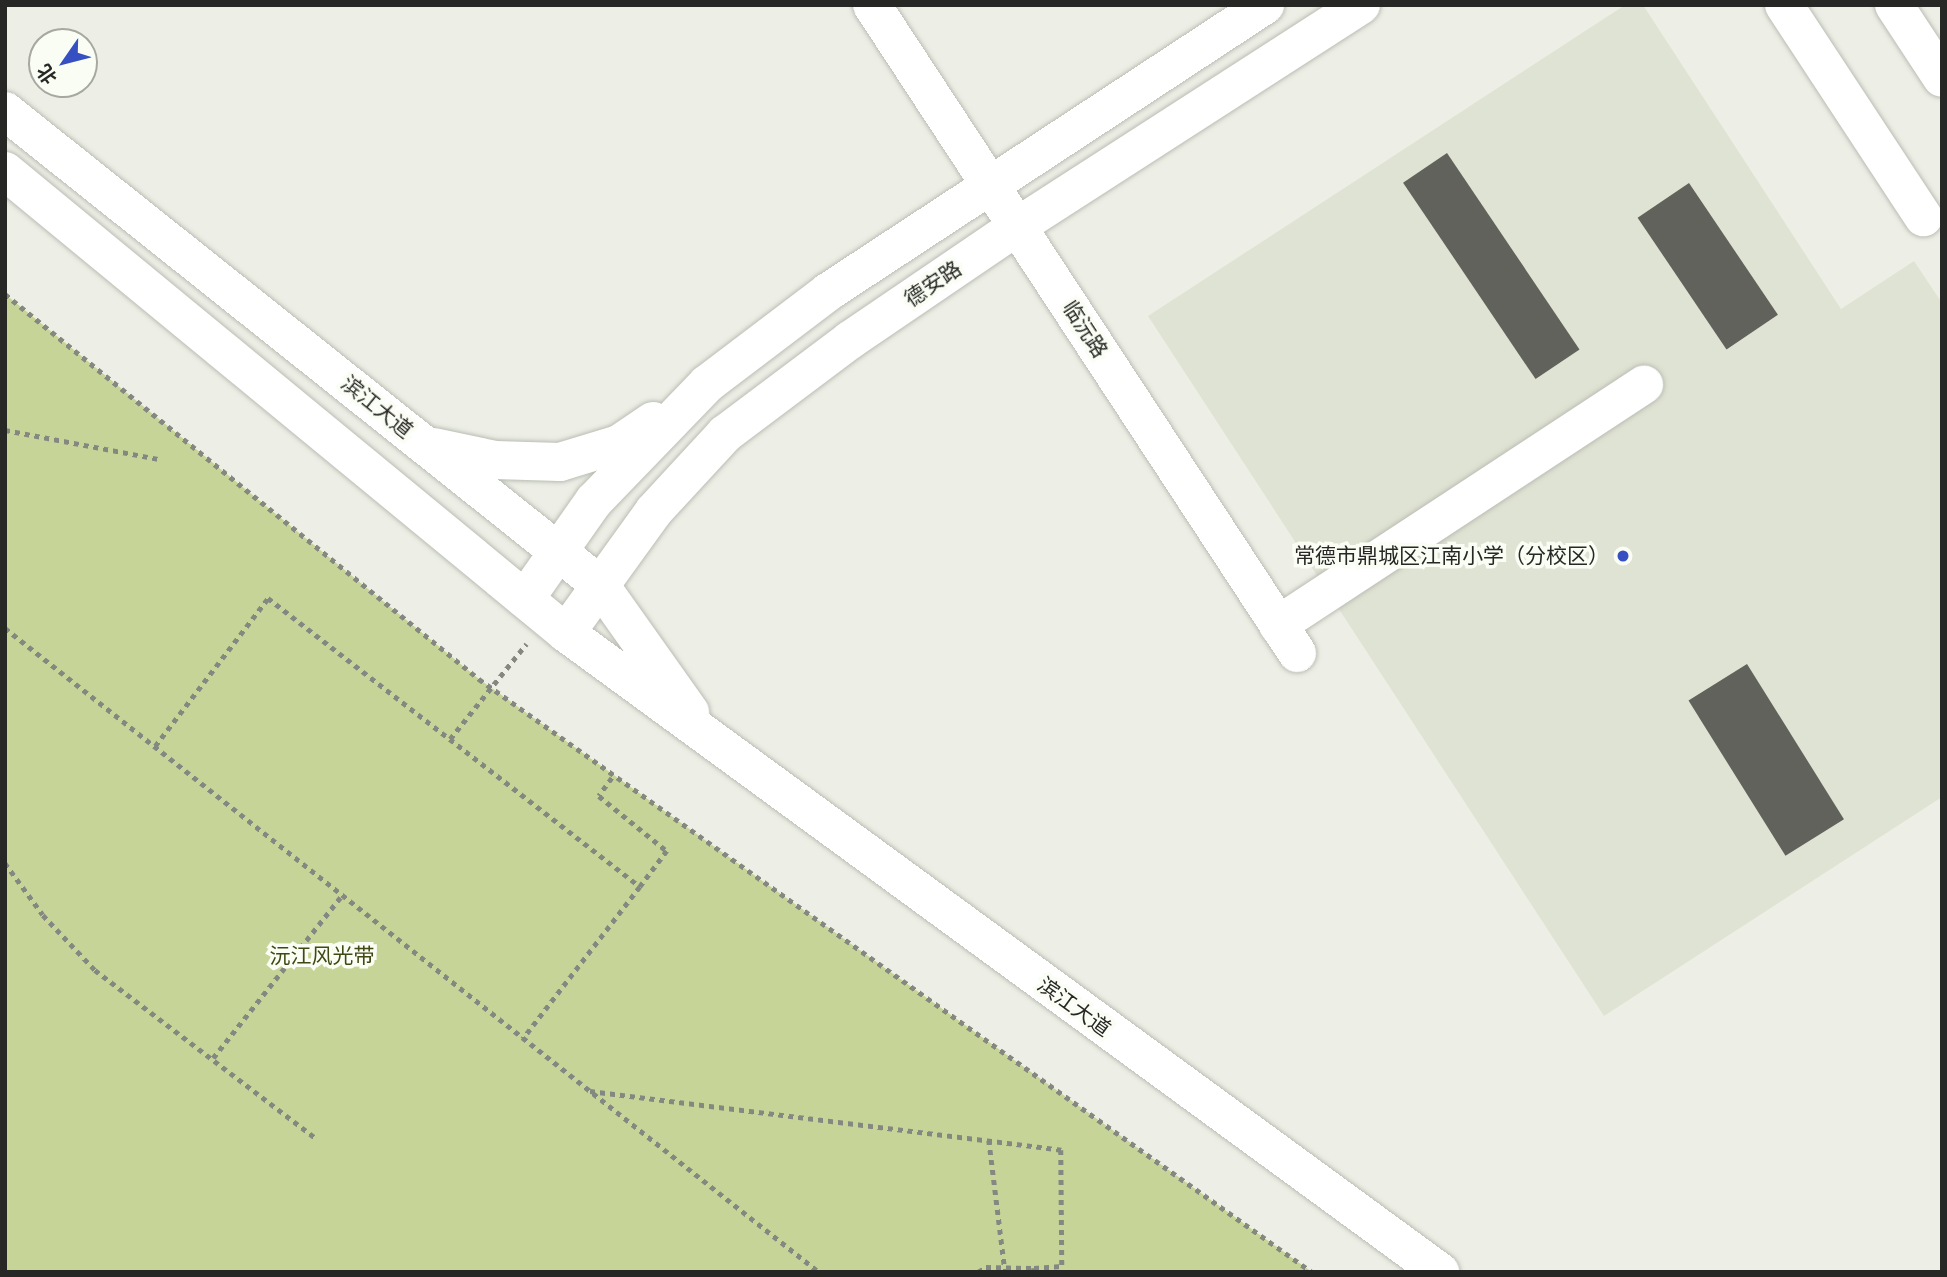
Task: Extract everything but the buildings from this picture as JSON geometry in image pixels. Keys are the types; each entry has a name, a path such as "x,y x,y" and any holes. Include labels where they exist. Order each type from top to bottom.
{"street":[{"name":"临沅路","path":"872,5 1288,639 1644,385"},
{"path":"424,444 495,460 560,462 619,444 707,384 828,292 989,183 1265,5"},
{"name":"德安路","path":"546,616 600,585 654,511 725,434 850,340 1017,226 1361,5"},
{"path":"1784,5 1923,217"},
{"path":"1894,5 1942,78"},
{"name":"滨江大道","path":"5,111 600,585 709,739"},
{"name":"滨江大道","path":"5,171 546,616 709,739 1440,1272"},
{"path":"546,616 556,550 594,501 707,384"}],"path":[{"path":"5,293 479,679 612,778 1312,1272"},
{"path":"5,430 159,459"},
{"path":"155,747 268,597 640,887"},
{"path":"450,739 546,616"},
{"path":"5,628 819,1272"},
{"path":"523,1039 667,851 599,796 612,778"},
{"path":"5,863 43,915 95,970 317,1139"},
{"path":"213,1058 342,895"},
{"path":"588,1091 1061,1150 1062,1269 1004,1270 986,1267 978,1272"},
{"path":"989,1140 1004,1270"}],"shaded area":[{"name":"常德市鼎城区江南小学（分校区）","path":"1625,5 1643,5 1841,309 1914,261 1942,303 1942,797 1604,1016 1148,316"}],"green space":[{"name":"沅江风光带","path":"5,294 479,679 1312,1272 5,1272"}],"place":[{"name":"常德市鼎城区江南小学（分校区）","path":"1623,556"}]}
